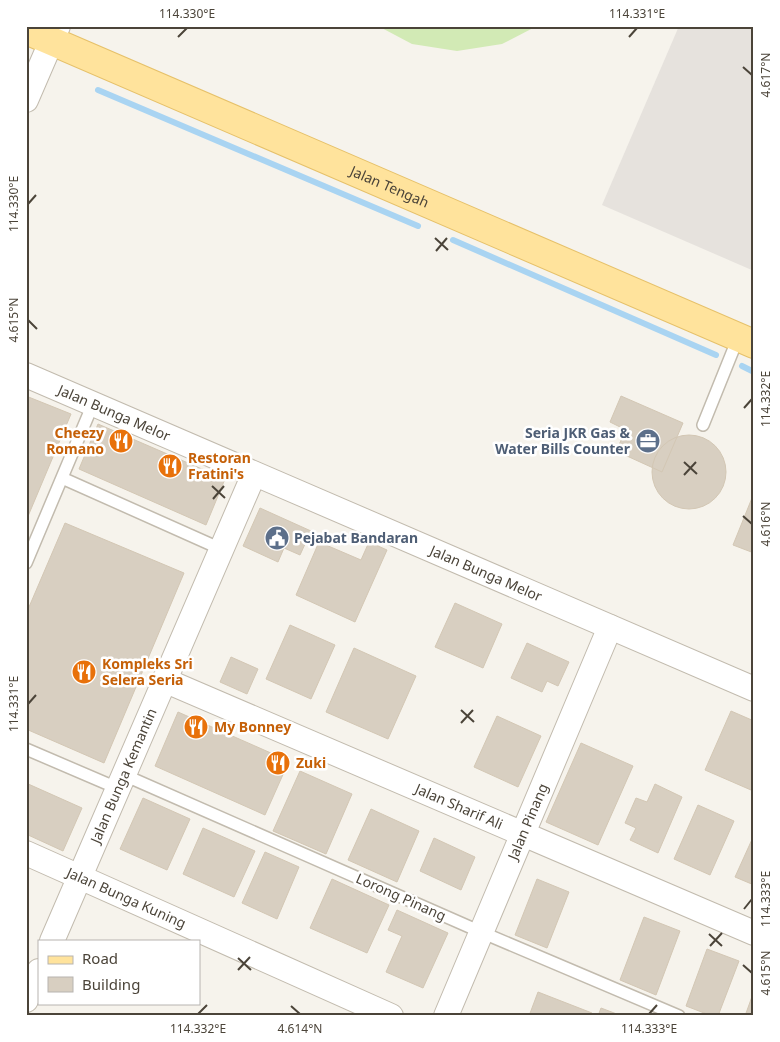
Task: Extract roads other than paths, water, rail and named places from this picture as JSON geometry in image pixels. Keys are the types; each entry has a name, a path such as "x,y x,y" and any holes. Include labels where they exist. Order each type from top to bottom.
{"main road":[{"name":"Jalan Tengah","path":"26,30 55,34 746,341"}],"street":[{"path":"26,100 55,34"},
{"name":"Jalan Bunga Melor","path":"26,375 754,688"},
{"name":"Jalan Bunga Kemantin","path":"52,940 254,474"},
{"name":"Jalan Pinang","path":"446,1016 610,627"},
{"name":"Jalan Sharif Ali","path":"164,680 754,933"},
{"name":"Jalan Bunga Kuning","path":"26,853 391,1016"},
{"path":"26,1000 38,973"}],"lane":[{"path":"703,424 746,341"},
{"path":"26,563 93,404"},
{"path":"62,478 221,549"},
{"name":"Lorong Pinang","path":"26,749 121,782 679,1016"}],"waterway":[{"path":"98,90 418,226"},
{"path":"453,240 716,355"},
{"path":"742,366 754,372"}],"place":[{"name":"Cheezy Romano","path":"121,441"},
{"name":"Seria JKR Gas & Water Bills Counter","path":"648,441"},
{"name":"Restoran Fratini's","path":"170,466"},
{"name":"Pejabat Bandaran","path":"277,538"},
{"name":"Kompleks Sri Selera Seria","path":"84,672"},
{"name":"My Bonney","path":"196,727"},
{"name":"Zuki","path":"278,763"}]}
